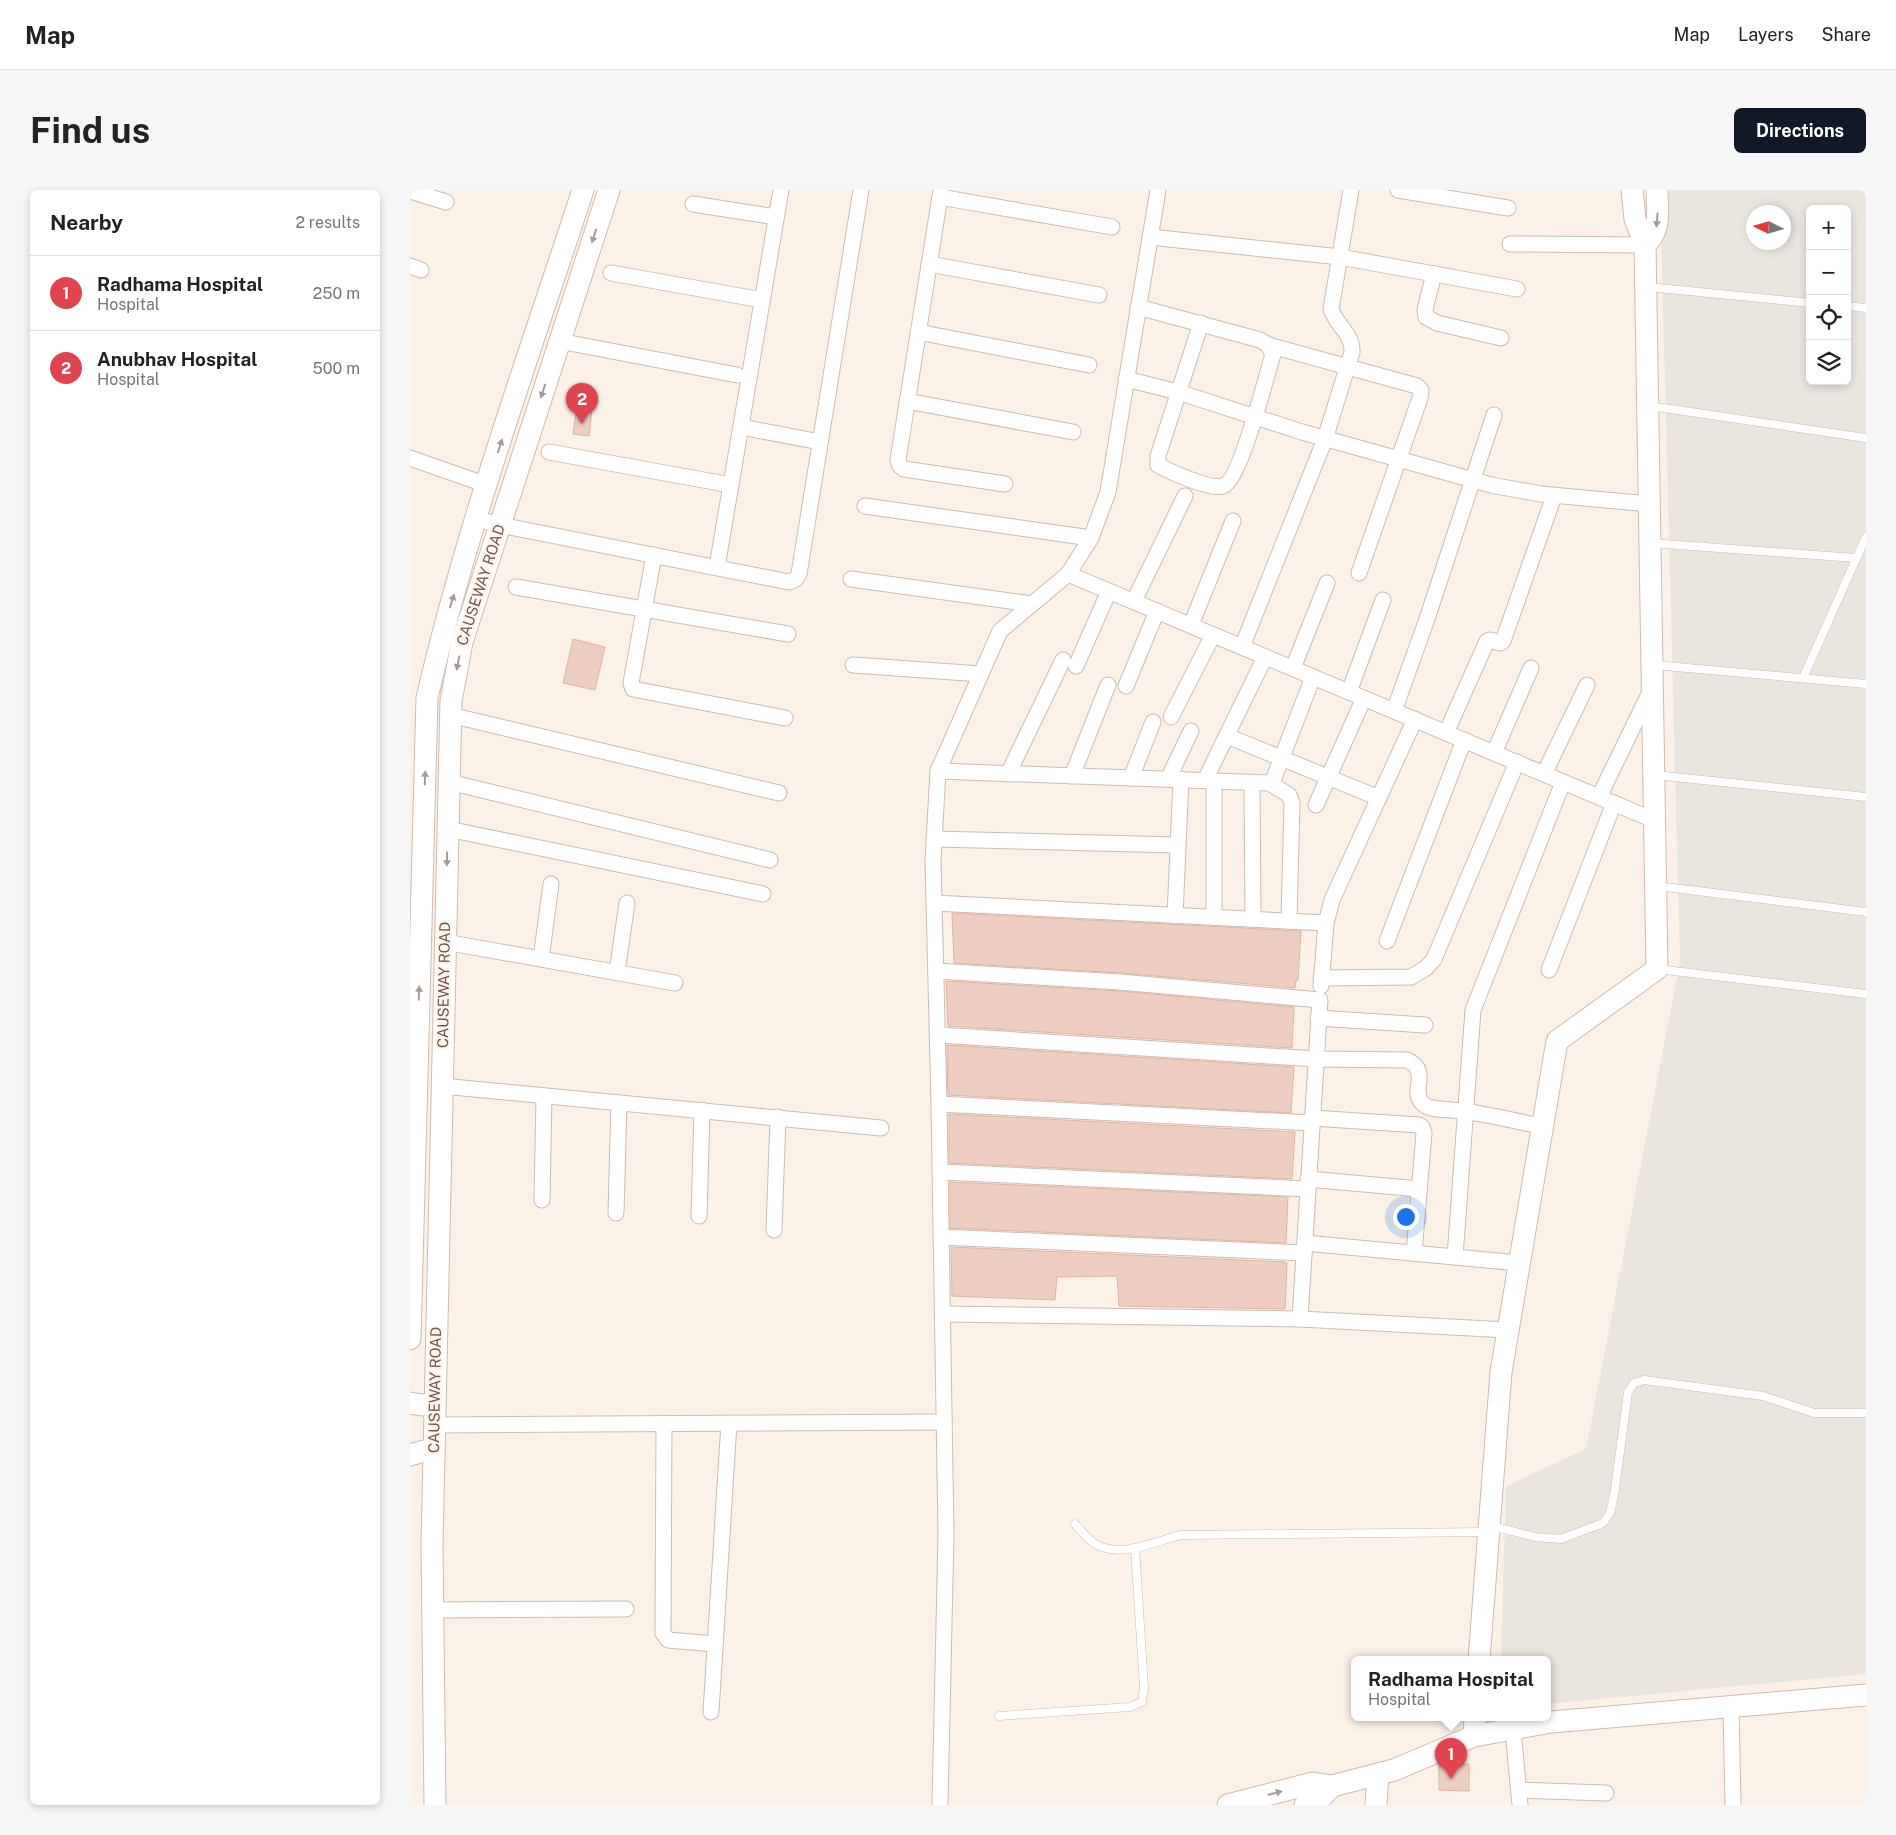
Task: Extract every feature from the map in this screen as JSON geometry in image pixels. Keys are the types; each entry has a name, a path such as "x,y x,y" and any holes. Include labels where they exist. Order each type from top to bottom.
{"main road":[{"name":"CAUSEWAY ROAD","path":"410,1339 417,808 427,698 440,642 487,485 583,190"},
{"name":"CAUSEWAY ROAD","path":"435,1805 432,1544 450,701 462,642 609,190"},
{"path":"1479,1656 1501,1372 1557,1041 1657,969 1656,821 1644,287 1645,245 1635,219 1632,190"},
{"path":"1645,245 1653,237 1657,223 1657,190"},
{"path":"410,1402 422,1405 435,1404"},
{"path":"410,1455 424,1452 434,1455"},
{"path":"1228,1805 1313,1783 1332,1786 1394,1770 1474,1727 1513,1730 1551,1722 1866,1695"},
{"path":"1376,1805 1378,1774"},
{"path":"1305,1805 1317,1802 1332,1786"}],"street":[{"path":"717,567 781,190"},
{"path":"477,519 789,582 796,580 799,574 861,190"},
{"path":"940,1805 946,1534 941,1172 934,904 934,839 938,771 1000,631 1068,574 1091,538 1108,492 1158,190"},
{"path":"1242,647 1326,439 1352,352 1351,339 1334,318 1331,309 1351,190"},
{"path":"1398,190 1508,208"},
{"path":"410,191 446,202"},
{"path":"1005,484 904,469 900,466 898,460 940,193 1112,227"},
{"path":"693,204 776,217"},
{"path":"1150,237 1340,257 1517,289"},
{"path":"1510,244 1645,245"},
{"path":"929,264 1099,295"},
{"path":"611,273 762,300"},
{"path":"1434,274 1425,309 1426,316 1437,323 1501,338"},
{"path":"1138,307 1201,322 1268,344 1417,386 1421,390 1420,398 1359,573"},
{"path":"1201,322 1158,456 1158,465 1213,487 1224,486 1229,482 1235,470 1255,417 1273,354 1268,344"},
{"path":"918,332 1089,365"},
{"path":"559,341 737,375"},
{"path":"1126,379 1178,392 1326,439 1499,487 1554,496 1649,504"},
{"path":"908,401 1073,432"},
{"path":"1394,711 1427,619 1494,415"},
{"path":"741,427 820,442"},
{"path":"549,452 731,485"},
{"path":"410,458 487,485"},
{"path":"1134,602 1185,496"},
{"path":"1446,733 1487,641 1500,643 1503,641 1554,496"},
{"path":"865,506 1091,538"},
{"path":"1191,625 1234,521"},
{"path":"654,555 631,683 633,689 785,718"},
{"path":"1068,574 1656,821"},
{"path":"851,579 1032,604"},
{"path":"1293,668 1327,583"},
{"path":"516,587 788,634"},
{"path":"1008,774 1109,591"},
{"path":"1349,692 1383,600"},
{"path":"1126,686 1157,611"},
{"path":"1171,717 1213,634"},
{"path":"1214,917 1209,780 1227,736 1266,657"},
{"path":"853,665 981,674"},
{"path":"1494,753 1531,668"},
{"path":"1269,782 1274,778 1313,677"},
{"path":"1072,776 1108,685"},
{"path":"1544,774 1587,685"},
{"path":"1599,797 1653,686"},
{"path":"1316,805 1364,698"},
{"path":"450,715 779,793"},
{"path":"1300,1319 1318,1018 1326,923 1332,900 1415,719"},
{"path":"1132,778 1153,722"},
{"path":"1175,916 1178,845 1175,779 1191,731"},
{"path":"1227,736 1379,798"},
{"path":"1387,941 1464,740"},
{"path":"1322,978 1411,977 1426,968 1434,959 1516,762"},
{"path":"938,771 1269,782 1289,795 1292,803 1289,921"},
{"path":"449,782 770,860"},
{"path":"1252,782 1253,919"},
{"path":"1455,1257 1473,1010 1563,782"},
{"path":"1549,970 1614,803"},
{"path":"448,828 763,894"},
{"path":"934,839 1178,845"},
{"path":"541,959 551,884"},
{"path":"617,972 627,903"},
{"path":"934,904 1326,923"},
{"path":"445,942 676,983"},
{"path":"936,971 1120,982 1320,1000"},
{"path":"1318,1018 1426,1025"},
{"path":"938,1036 1316,1059 1407,1060 1415,1064 1419,1071 1419,1098 1423,1105 1431,1108 1467,1111 1542,1126"},
{"path":"442,1086 881,1128"},
{"path":"542,1200 544,1096"},
{"path":"616,1213 619,1103"},
{"path":"939,1104 1419,1125 1424,1133 1414,1253"},
{"path":"699,1216 702,1110"},
{"path":"774,1230 778,1117"},
{"path":"941,1172 1419,1189"},
{"path":"942,1237 1304,1248 1414,1253 1520,1263"},
{"path":"943,1314 1300,1319 1508,1330"},
{"path":"434,1425 944,1422"},
{"path":"711,1712 729,1423"},
{"path":"664,1424 663,1633 668,1640 715,1644"},
{"path":"433,1610 626,1609"},
{"path":"1731,1707 1733,1805"},
{"path":"1513,1730 1520,1798 1606,1793"}],"lane":[{"path":"1644,287 1806,303"},
{"path":"1851,306 1866,308"},
{"path":"1646,406 1866,438"},
{"path":"1803,678 1866,537"},
{"path":"1650,543 1856,558"},
{"path":"1652,665 1866,684"},
{"path":"1655,775 1866,796"},
{"path":"1656,886 1866,912"},
{"path":"1657,969 1866,994"},
{"path":"1074,1524 1096,1545 1112,1550 1135,1548 1181,1535 1489,1529 1534,1538 1561,1539 1603,1523 1610,1513 1628,1392 1634,1383 1644,1380 1763,1396 1814,1413 1866,1413"},
{"path":"999,1716 1130,1707 1142,1702 1144,1688 1135,1548"}],"shaded area":[{"path":"1660,190 1866,190 1866,1674 1551,1704 1551,1656 1501,1656 1506,1486 1586,1449 1680,962"}],"building":[{"path":"578,399 593,401 589,436 573,434"},
{"path":"573,639 605,647 595,690 563,683"},
{"path":"952,913 1301,931 1298,980 1296,980 1295,988 1121,973 954,963"},
{"path":"946,981 1119,991 1294,1007 1292,1048 948,1026"},
{"path":"947,1045 1294,1067 1291,1113 948,1095"},
{"path":"949,1114 1295,1132 1292,1179 949,1163"},
{"path":"950,1182 1288,1197 1286,1243 950,1228"},
{"path":"951,1247 1285,1262 1287,1263 1285,1309 1119,1306 1117,1276 1057,1277 1055,1300 952,1296"},
{"path":"1439,1764 1469,1764 1469,1791 1439,1790"}],"place":[{"name":"Anubhav Hospital","path":"582,424"},
{"name":"Radhama Hospital","path":"1451,1779"}]}
